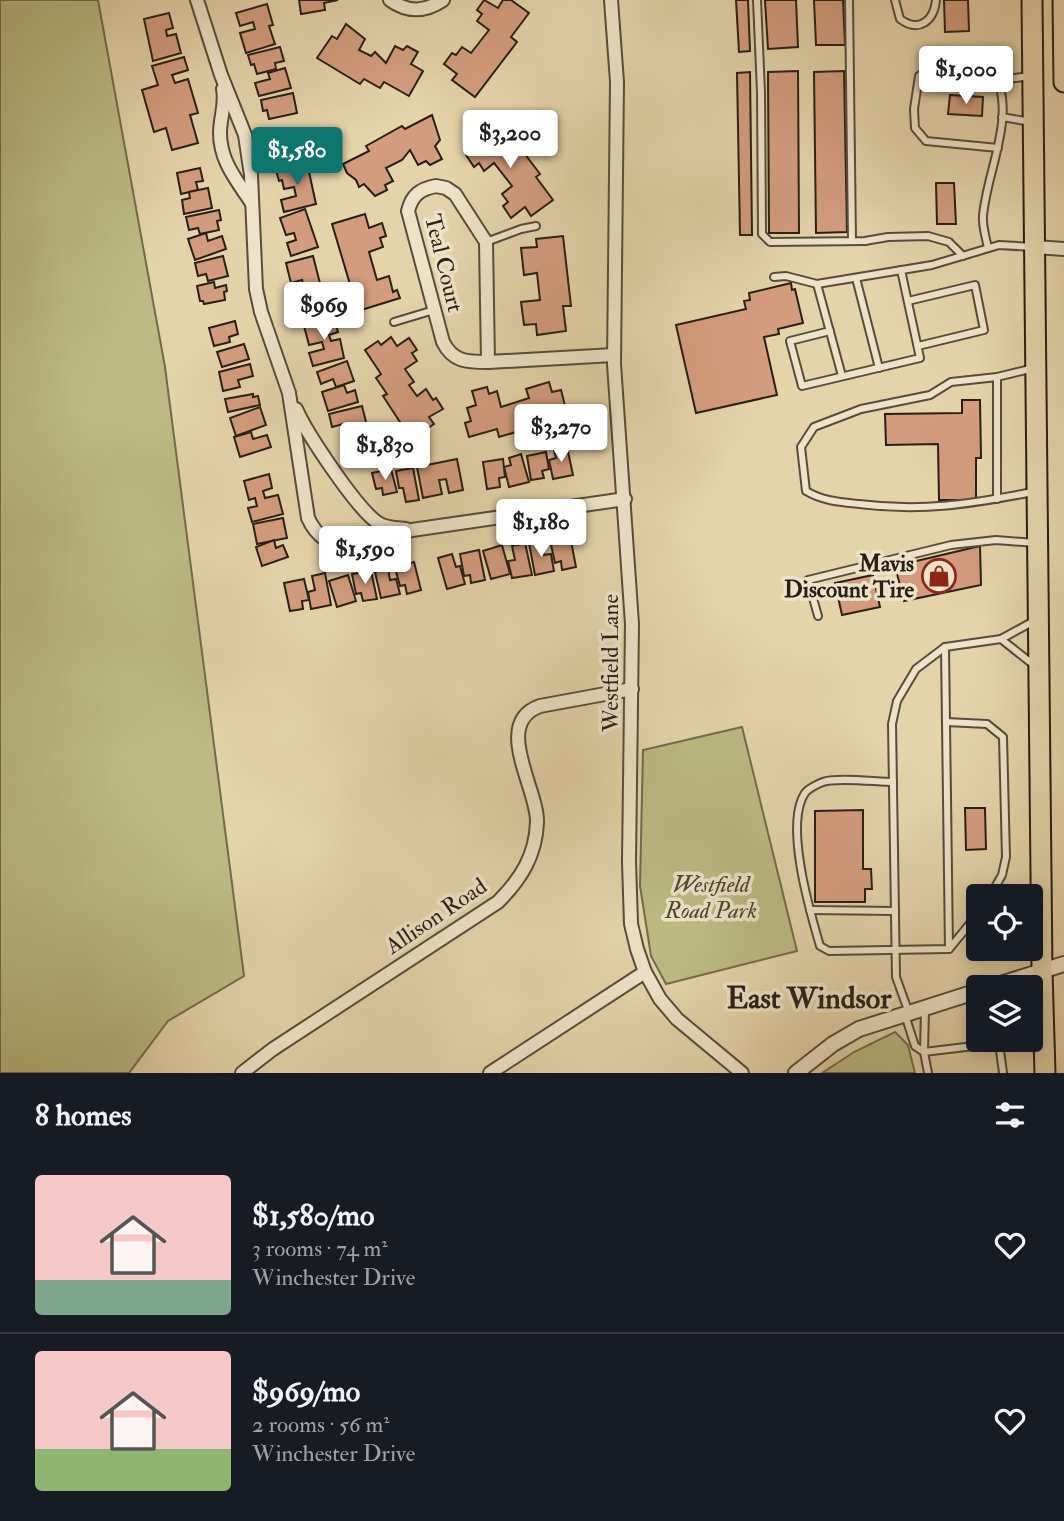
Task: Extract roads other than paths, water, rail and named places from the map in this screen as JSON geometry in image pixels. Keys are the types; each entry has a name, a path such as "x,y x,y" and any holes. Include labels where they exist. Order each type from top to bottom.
{"highway":[{"path":"1032,0 1045,1073"},
{"path":"1063,0 1064,82"}],"street":[{"path":"197,0 221,75 245,135 251,174 256,289 261,312 289,393 300,420 315,445 371,518 392,528 412,530"},
{"path":"390,0 410,10 434,7 443,0"},
{"name":"Westfield Lane","path":"611,0 617,82 614,355 632,624 629,862 631,914 637,949 645,972 660,999 677,1019 742,1073"},
{"path":"221,75 225,98 220,131 221,149 228,169 251,203"},
{"name":"Teal Court","path":"488,362 486,242 455,194 436,186 425,188 410,202 408,211 443,342 456,359 488,362 614,355"},
{"path":"1035,247 1064,248"},
{"path":"289,393 307,518 321,538 343,547 389,538 412,530 625,499"},
{"name":"Allison Road","path":"242,1073 273,1049 498,902 524,872 536,836 536,803 518,749 520,723 529,711 540,706 632,689"},
{"path":"1029,975 1064,964"},
{"path":"490,1073 645,972"},
{"path":"796,1073 833,1044 859,1029 966,995"}],"lane":[{"path":"757,0 762,234 770,242 852,241 928,236 948,242 963,256"},
{"path":"849,0 852,241"},
{"path":"895,0 900,19 906,24 923,24 930,20 935,12 936,0"},
{"path":"988,248 982,218 998,148 1002,117 1000,80 992,68 931,68 919,76 914,109 915,128 926,141 998,148"},
{"path":"1000,80 1032,76"},
{"path":"1002,117 1033,122"},
{"path":"486,242 536,226"},
{"path":"774,277 786,276 817,284 932,265 999,245 1035,247"},
{"path":"830,331 790,341 802,386 920,358 901,271"},
{"path":"856,278 879,368"},
{"path":"817,284 842,376"},
{"path":"908,301 975,285 984,330 918,346"},
{"path":"394,322 434,310"},
{"path":"1036,368 998,377 951,382 930,395 861,409 814,427 801,447 806,491 821,500 897,509 940,508 1037,492"},
{"path":"997,499 998,377"},
{"path":"818,616 808,580 951,545 996,540 1038,543"},
{"path":"1003,1073 999,1043 923,1052 915,1046 896,977 892,724 897,701 916,669 944,647 1001,639 1038,618"},
{"path":"1001,639 1039,669"},
{"path":"944,647 949,949"},
{"path":"946,722 987,724 1003,737 1006,857 1002,875 996,884"},
{"path":"893,782 824,781 806,791 798,807 803,888 820,946 829,951 949,949 966,928"},
{"path":"810,910 895,911"},
{"path":"925,1007 923,1052 928,1073"}],"place":[{"name":"Mavis Discount Tire","path":"939,576"}],"district":[{"name":"East Windsor","path":"809,998"}],"park label":[{"name":"Westfield Road Park","path":"711,897"}]}
